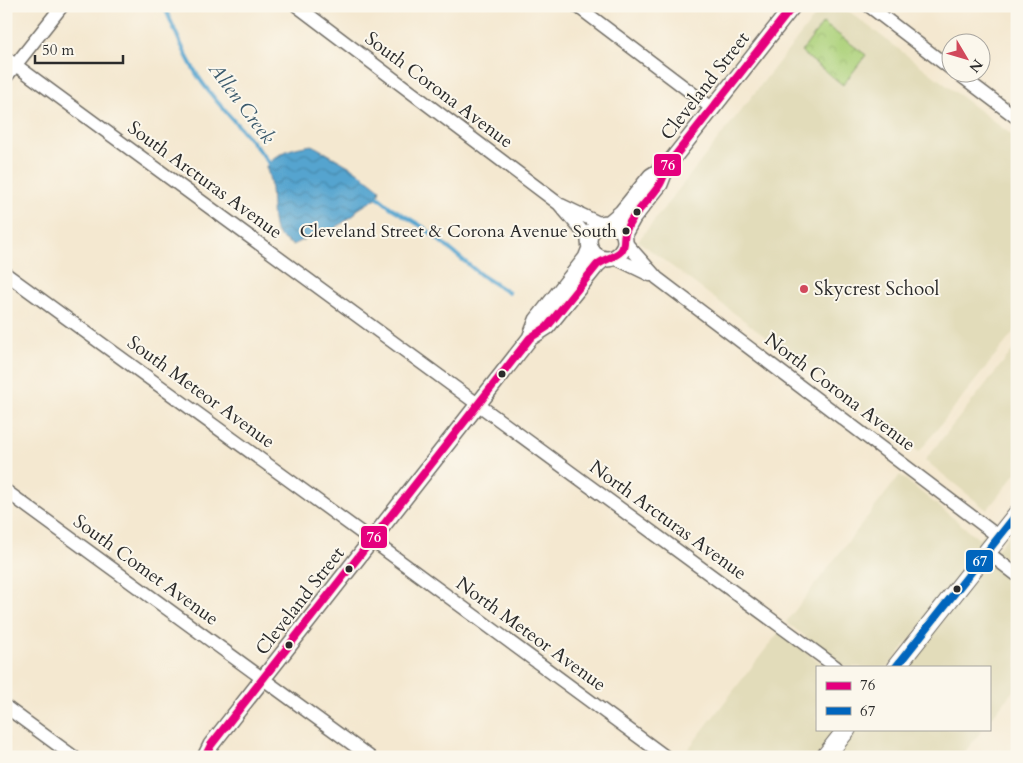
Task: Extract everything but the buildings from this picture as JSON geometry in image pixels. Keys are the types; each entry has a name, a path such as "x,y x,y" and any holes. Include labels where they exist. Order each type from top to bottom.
{"main road":[{"path":"897,666 1017,514"},
{"path":"825,757 846,730"}],"street":[{"path":"6,76 11,62 62,6"},
{"name":"South Corona Avenue","path":"297,6 559,204 590,243"},
{"path":"577,6 713,109"},
{"name":"Cleveland Street","path":"624,238 633,218 660,184 667,166 793,6"},
{"path":"869,6 940,60"},
{"name":"South Arcturas Avenue","path":"11,62 479,403"},
{"path":"969,82 1017,118"},
{"name":"Cleveland Street","path":"605,223 622,212 651,176 667,166"},
{"name":"South Corona Avenue","path":"559,204 605,223"},
{"path":"605,223 618,227 624,238 621,251 609,258 594,253 590,243 593,230 605,223"},
{"name":"North Corona Avenue","path":"624,238 657,278 999,536"},
{"name":"Cleveland Street","path":"197,757 208,751 530,338 537,320 586,258 590,243"},
{"name":"Cleveland Street","path":"530,338 547,327 597,264 609,258"},
{"name":"North Corona Avenue","path":"609,258 657,278"},
{"name":"South Meteor Avenue","path":"6,274 373,541"},
{"name":"North Arcturas Avenue","path":"479,403 835,666"},
{"name":"South Comet Avenue","path":"6,491 370,757"},
{"name":"North Meteor Avenue","path":"373,541 666,757"},
{"path":"987,552 1017,576"},
{"path":"6,707 74,757"}],"shaded area":[{"path":"823,6 842,6 1017,139 1017,328 919,452 638,241"},
{"path":"1017,345 1017,472 987,510 925,460"},
{"path":"900,475 979,539 984,533 990,537 889,666 845,666 786,622"},
{"path":"1017,525 1017,568 996,551"},
{"path":"988,561 1017,583 1017,686 990,720 990,666 906,666"},
{"path":"779,632 825,666 816,666 816,730 837,730 817,757 682,757"},
{"path":"855,730 982,730 961,757 834,757"}],"green space":[{"path":"823,23 866,55 843,85 801,52"}],"water":[{"path":"312,145 356,170 380,189 378,197 357,210 354,215 332,230 316,234 293,245 281,237 275,229 270,181 266,167 276,157 286,151"}],"waterway":[{"name":"Allen Creek","path":"164,6 183,49 200,80 269,163"},
{"name":"Allen Creek","path":"378,197 390,207 423,227 481,275 509,293"}],"transit line":[{"name":"76","path":"205,757 211,745 530,338 547,327 597,265 621,251 628,226 660,184 667,166 793,6"},
{"name":"67","path":"897,666 1017,514"}],"place":[{"name":"Cleveland Street & Corona Avenue South","path":"626,231"},
{"name":"Skycrest School","path":"804,289"}]}
